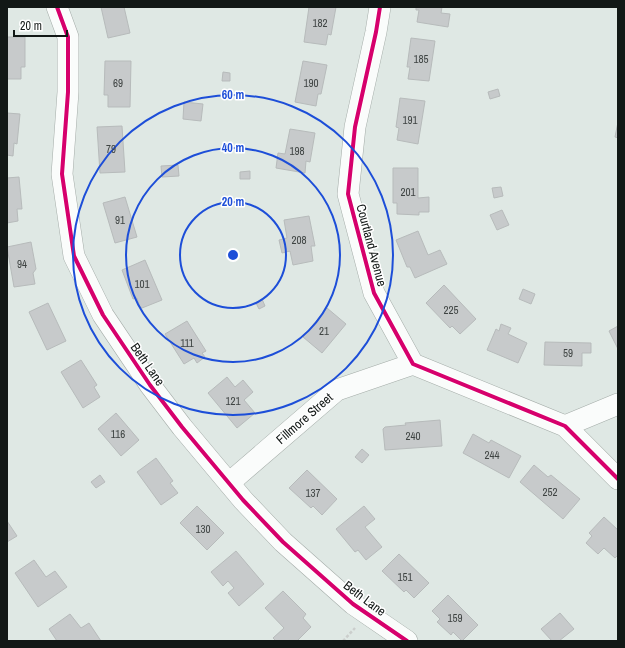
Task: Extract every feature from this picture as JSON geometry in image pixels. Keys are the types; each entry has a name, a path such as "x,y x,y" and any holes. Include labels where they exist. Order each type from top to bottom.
{"street":[{"name":"Beth Lane","path":"57,7 68,37 68,92 62,174 74,256 103,315 133,360 182,427 229,483 283,542 353,604 407,641"},
{"name":"Courtland Avenue","path":"380,7 355,127 348,194 374,293 413,364"},
{"name":"Fillmore Street","path":"229,483 337,390 413,364"},
{"path":"413,364 565,426 618,479"},
{"path":"565,426 618,404"}],"building":[{"path":"101,7 124,7 130,33 108,38"},
{"path":"309,7 336,7 331,35 328,34 326,45 304,42"},
{"path":"416,7 442,7 441,13 450,14 448,27 417,22 419,10 416,10"},
{"path":"7,37 25,37 25,67 21,67 21,79 7,79"},
{"path":"411,38 435,41 429,81 408,79 410,67 407,67"},
{"path":"105,61 131,61 130,107 108,107 108,95 104,95"},
{"path":"303,61 327,65 321,94 318,94 316,106 295,102"},
{"path":"223,72 230,73 230,81 222,81"},
{"path":"498,89 500,96 490,99 488,92"},
{"path":"400,98 425,101 418,144 397,140 399,128 396,127"},
{"path":"184,102 203,104 201,121 183,119"},
{"path":"7,113 20,114 17,144 14,143 13,156 7,155"},
{"path":"618,122 618,138 615,137"},
{"path":"122,126 125,172 100,173 97,127"},
{"path":"290,129 315,133 310,162 306,161 305,173 276,168 278,153 285,154"},
{"path":"178,165 179,176 162,177 161,166"},
{"path":"393,168 418,168 418,198 429,197 429,212 419,212 419,215 397,214 397,203 393,203"},
{"path":"250,171 250,179 240,179 240,172"},
{"path":"19,177 22,209 17,209 18,221 7,223 7,178"},
{"path":"501,187 503,196 494,198 492,188"},
{"path":"125,197 137,237 115,243 103,203"},
{"path":"502,210 509,225 497,230 490,215"},
{"path":"309,216 315,246 311,246 313,261 293,265 290,251 282,253 279,240 287,238 284,220"},
{"path":"418,231 428,255 440,250 447,264 415,278 410,267 407,267 396,240"},
{"path":"31,242 36,269 33,273 35,284 14,287 7,247"},
{"path":"145,260 162,300 142,308 140,307 137,298 133,299 122,270"},
{"path":"444,285 476,319 460,334 452,326 450,328 426,303"},
{"path":"523,289 535,294 531,304 519,299"},
{"path":"262,299 265,306 259,309 256,303"},
{"path":"48,303 66,341 47,350 29,312"},
{"path":"327,308 346,324 322,353 303,337"},
{"path":"187,321 206,351 202,353 205,357 197,363 194,358 184,364 165,334"},
{"path":"501,324 511,328 508,334 527,343 518,363 487,350 496,329 499,331"},
{"path":"618,326 618,349 609,331"},
{"path":"545,342 591,343 591,353 582,353 582,366 544,365"},
{"path":"81,360 97,385 94,387 100,397 83,408 61,372"},
{"path":"227,377 235,387 243,380 253,392 244,400 255,413 237,428 208,393"},
{"path":"116,413 139,440 121,456 98,429"},
{"path":"440,420 442,446 385,450 383,429 385,427 406,425 405,423"},
{"path":"473,434 489,443 491,440 521,456 509,478 463,453"},
{"path":"362,449 369,455 362,463 355,457"},
{"path":"156,458 173,481 170,483 178,493 161,505 137,472"},
{"path":"534,465 548,477 551,475 580,499 563,519 520,482"},
{"path":"307,470 337,499 322,515 313,506 311,508 289,488"},
{"path":"100,475 105,482 96,488 91,482"},
{"path":"197,506 224,533 207,550 180,523"},
{"path":"364,506 375,519 365,527 382,547 366,560 358,550 355,552 336,529"},
{"path":"604,517 618,530 618,555 615,558 604,548 598,554 586,543 592,536 589,533"},
{"path":"7,521 17,536 7,542"},
{"path":"236,551 264,584 239,606 228,593 234,588 228,581 223,586 211,572"},
{"path":"399,554 429,583 414,598 406,590 404,592 382,571"},
{"path":"34,560 46,577 55,571 67,587 38,607 15,573"},
{"path":"283,591 306,614 303,618 311,627 297,641 276,641 273,638 284,628 265,608"},
{"path":"448,595 478,625 462,641 453,632 451,635 437,622 440,619 432,611"},
{"path":"560,613 574,629 559,641 552,641 541,629"},
{"path":"70,614 81,628 89,623 101,641 57,641 49,629"}],"cycle path":[{"path":"57,7 68,37 68,92 62,174 74,256 103,315 150,385 182,427 243,500 283,542 353,604 407,641"},
{"path":"380,7 355,127 348,194 374,293 413,364 565,426 618,479"}]}
